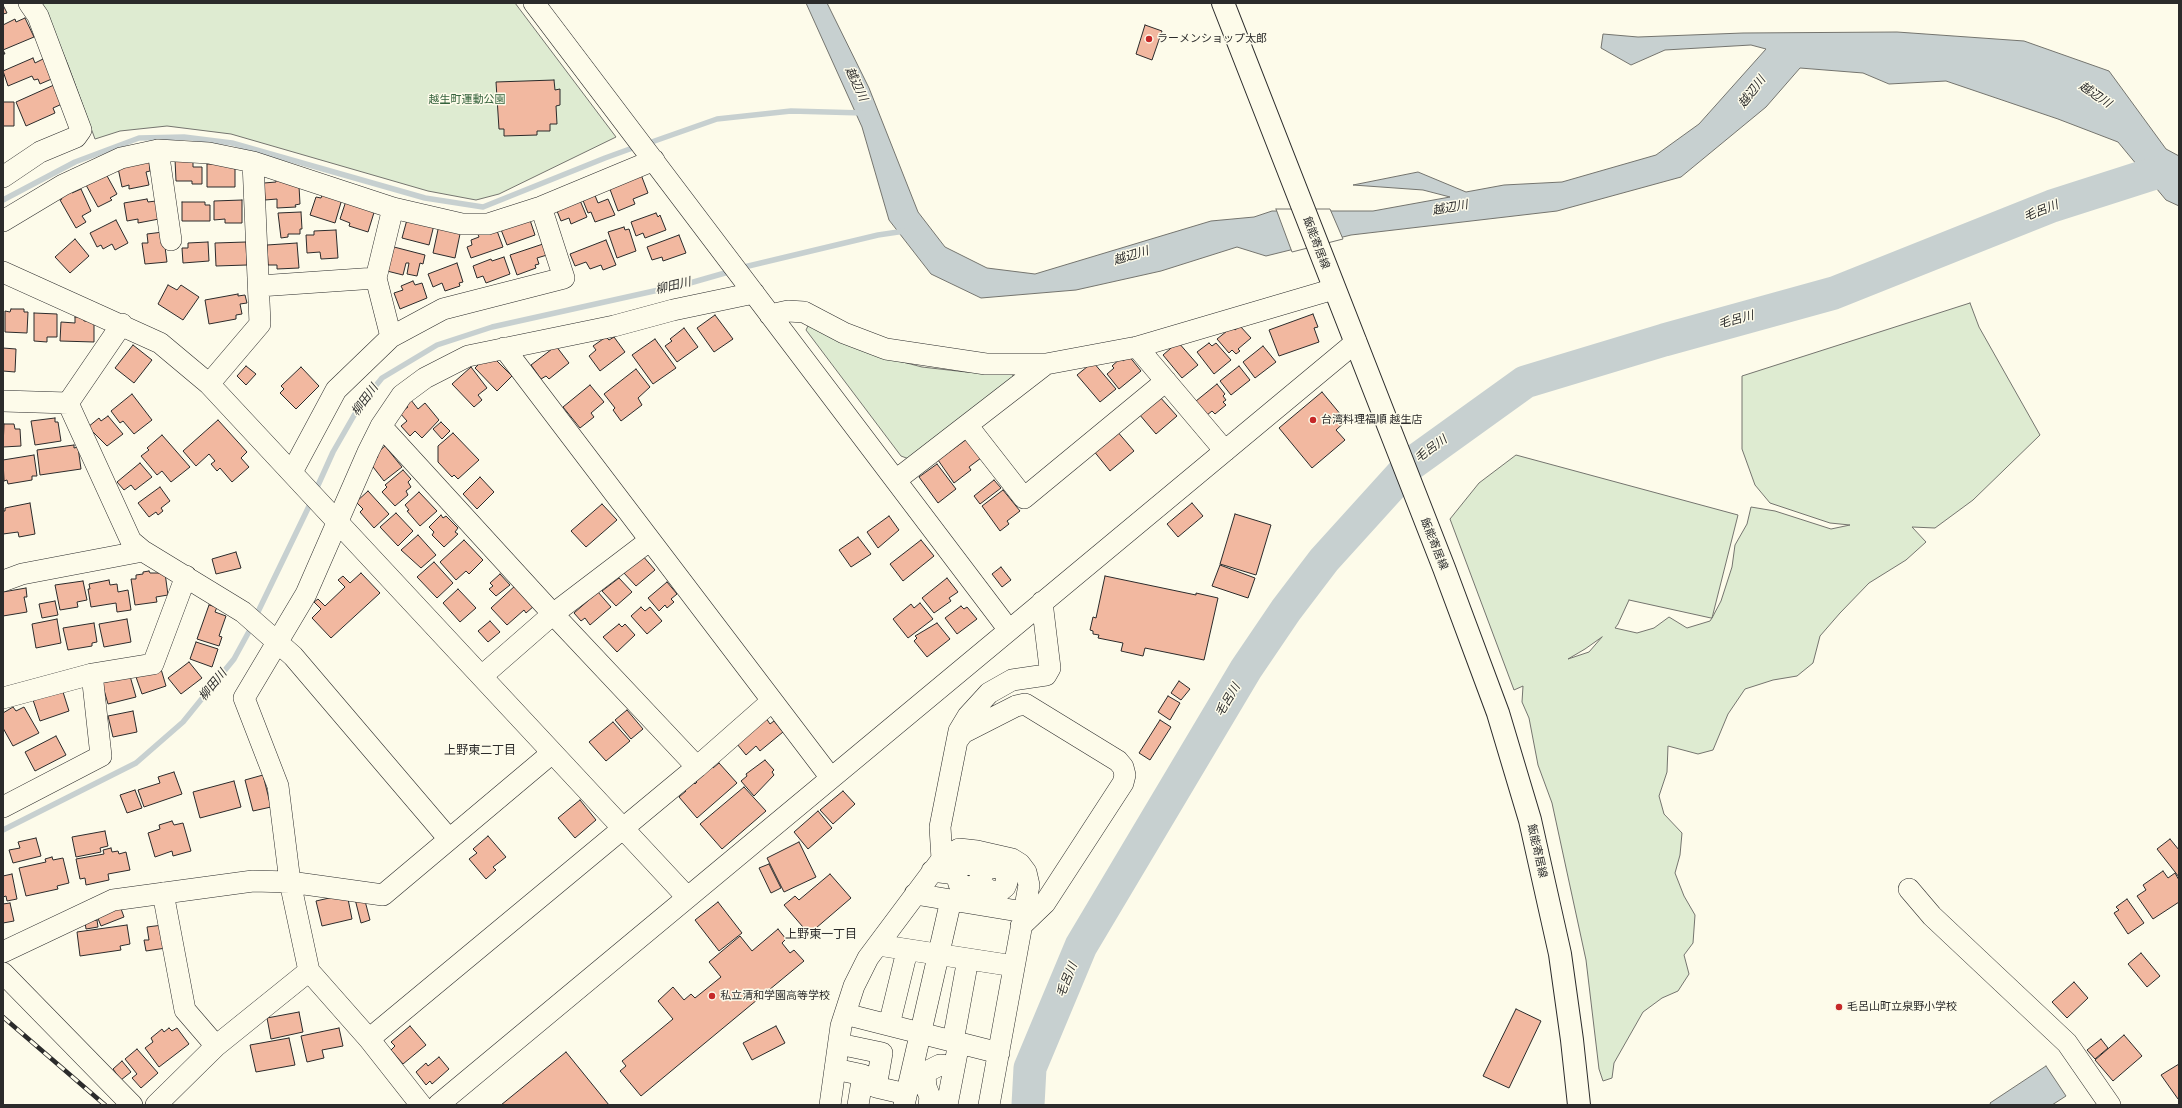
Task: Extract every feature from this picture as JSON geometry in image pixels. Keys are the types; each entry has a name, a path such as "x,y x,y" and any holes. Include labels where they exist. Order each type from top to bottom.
{"main road":[{"name":"飯能寄居線","path":"1223,3 1489,687 1530,820 1560,954 1579,1105"}],"street":[{"path":"3,177 40,152 76,137 81,130 38,16 29,3"},
{"path":"534,3 653,158 770,316 1009,630"},
{"path":"3,221 63,185 121,158 158,150 209,153 253,162 393,208 462,224 488,224 540,207 653,158"},
{"path":"158,150 171,240"},
{"path":"209,384 260,324 253,162"},
{"path":"298,478 336,390 391,337 443,309 564,278 540,207"},
{"path":"391,337 376,278 393,208"},
{"path":"3,272 122,324 160,343 209,384 687,897"},
{"path":"259,286 376,278"},
{"path":"770,316 788,310 804,312 844,333 886,349 986,364 1046,364 1137,347 1330,280"},
{"path":"421,1105 369,1039 309,971 290,882 278,786 244,698 306,594 333,517 381,426 402,395 425,378 468,356 614,326 751,290"},
{"path":"68,403 122,324"},
{"path":"438,1105 1356,342"},
{"path":"1137,347 1225,451"},
{"path":"504,348 648,541 830,778"},
{"path":"896,480 1046,364"},
{"path":"968,425 1024,498 1166,381"},
{"path":"3,401 68,403"},
{"path":"68,403 131,541 142,551 186,576 243,612 293,656 449,839"},
{"path":"381,426 553,614 697,767"},
{"path":"482,676 553,614 648,541"},
{"path":"3,581 22,574 142,551"},
{"path":"3,698 92,674 153,664 186,576"},
{"path":"943,868 940,827 959,731 968,716 989,693 1012,680 1046,675 1050,668 1042,602"},
{"path":"3,807 101,756 92,674"},
{"path":"369,1039 697,767 772,701"},
{"path":"915,894 951,900 1022,919 1045,903 1122,783 1125,775 1123,767 1118,761 1025,704 1016,706 963,733 957,741"},
{"path":"3,952 113,900 253,881 290,882 383,895 552,753"},
{"path":"830,1105 845,1014 854,986 868,958 915,894 943,868 959,849 977,851 1012,859 1020,864 1026,872 1029,885 990,1105"},
{"path":"943,868 969,864 979,867 984,888 989,891 1000,891 1005,887 1007,882 1029,885"},
{"path":"1910,889 1932,916 2067,1043 2110,1105"},
{"path":"163,893 185,1010 216,1046"},
{"path":"839,1044 882,1053 876,1087 905,1100 919,1033 951,900"},
{"path":"878,945 937,956 1014,966"},
{"path":"889,1025 907,951"},
{"path":"947,1105 954,1067 956,1042 968,960"},
{"path":"156,1105 216,1046 309,971"},
{"path":"3,973 132,1105"},
{"path":"845,1014 999,1053"},
{"path":"929,1105 930,1097 926,1087 925,1076 930,1070 940,1065 954,1067"},
{"path":"835,1069 863,1075 858,1105"}],"green space":[{"name":"越生町運動公園","path":"39,3 515,3 616,137 499,194 476,200 428,191 231,134 167,126 120,131 95,139 68,65 49,20"},
{"path":"1970,303 1979,327 2040,435 1973,500 1935,528 1912,527 1926,542 1906,560 1869,583 1840,613 1820,636 1813,663 1797,676 1773,680 1745,689 1728,714 1713,750 1698,754 1668,746 1667,772 1659,796 1664,814 1682,833 1680,855 1675,873 1684,896 1695,915 1693,943 1684,955 1689,974 1678,991 1662,998 1643,1012 1614,1063 1612,1078 1603,1081 1599,1069 1586,960 1552,803 1538,765 1529,718 1522,702 1523,686 1514,690 1450,519 1479,483 1516,455 1738,515 1712,618 1721,601 1732,567 1735,545 1747,524 1751,507 1775,511 1831,529 1850,525 1830,523 1770,503 1755,485 1742,449 1742,376","holes":["1629,600 1712,618 1710,621 1687,628 1669,617 1654,628 1637,633 1615,628","1602,637 1589,652 1568,659 1585,649"]},
{"path":"809,324 876,355 922,367 966,372 1009,371 1014,377 909,459 901,456 806,330"}],"water":[{"name":"越辺川","path":"806,3 827,3 869,88 918,212 945,247 987,268 1035,274 1211,221 1254,217 1272,211 1373,211 1450,197 1423,190 1353,185 1418,172 1466,192 1504,185 1562,182 1656,155 1699,124 1766,49 1751,45 1665,50 1631,65 1601,48 1603,34 1638,37 1743,33 1897,32 2024,41 2109,71 2166,149 2179,156 2179,206 2166,200 2118,142 2058,119 1946,81 1889,84 1863,73 1800,68 1766,107 1681,177 1557,211 1351,235 1266,256 1237,247 1161,271 1076,290 981,298 931,274 889,220 862,127"},
{"path":"2046,1066 2066,1096 2052,1105 1991,1105 1990,1103"}],"pier":[{"path":"1276,209 1330,209 1343,239 1292,252"}],"building":[{"path":"3,5 7,13 3,14"},
{"path":"25,18 34,37 3,50 3,25 15,19 16,22"},
{"path":"1145,25 1162,31 1152,60 1136,54"},
{"path":"33,58 35,63 45,58 54,78 40,84 38,79 34,80 32,76 8,86 3,71"},
{"path":"554,80 555,90 560,89 560,105 556,106 557,124 550,124 550,131 537,131 537,135 504,136 504,129 499,129 496,82"},
{"path":"54,85 62,104 53,108 55,113 26,126 16,102"},
{"path":"3,102 14,102 14,126 3,126"},
{"path":"175,159 193,159 193,167 202,167 202,184 192,184 192,181 176,181"},
{"path":"149,162 150,171 146,172 149,185 129,189 129,185 122,187 118,168"},
{"path":"207,164 228,164 235,167 235,187 207,187"},
{"path":"640,172 648,193 633,199 635,204 618,211 608,184"},
{"path":"106,174 117,194 110,198 112,200 98,207 86,185"},
{"path":"276,179 299,186 300,204 295,205 296,207 277,208 277,199 265,200 264,183 276,182"},
{"path":"81,189 91,211 82,216 86,222 76,228 60,200 62,199 60,196 70,190 72,193"},
{"path":"323,193 342,199 335,223 310,215 316,197 321,198"},
{"path":"594,193 598,203 608,199 615,215 595,222 591,212 588,213 582,198"},
{"path":"347,198 376,206 368,232 349,226 350,223 340,219"},
{"path":"579,198 587,217 571,224 569,218 561,221 555,206"},
{"path":"147,199 148,202 156,201 159,219 138,223 138,219 127,221 124,203"},
{"path":"242,200 242,223 225,223 225,219 214,220 214,201"},
{"path":"182,202 205,202 205,205 210,205 210,221 182,221"},
{"path":"301,212 302,229 300,229 300,234 288,234 288,237 281,238 278,213"},
{"path":"656,213 658,217 660,215 666,230 645,238 643,233 636,236 631,222"},
{"path":"408,216 434,225 429,245 402,238"},
{"path":"529,217 535,235 507,245 500,227"},
{"path":"116,220 128,243 115,250 112,244 103,249 101,245 97,247 90,233"},
{"path":"439,225 460,234 455,258 433,253"},
{"path":"624,227 625,230 629,229 636,251 617,258 608,232"},
{"path":"496,228 503,247 471,258 467,247 472,245 471,240 479,237 477,232"},
{"path":"336,230 338,258 321,259 320,252 307,253 306,235 314,235 314,231"},
{"path":"163,232 167,262 145,264 142,243 148,243 147,234"},
{"path":"679,235 686,253 663,261 662,257 652,260 647,247"},
{"path":"75,239 89,256 70,273 55,257"},
{"path":"606,240 616,265 603,270 601,265 590,269 586,262 575,266 570,254"},
{"path":"208,242 209,261 183,263 182,248 188,248 188,243"},
{"path":"246,242 247,265 216,266 215,243"},
{"path":"297,243 299,268 277,269 277,265 268,265 267,245"},
{"path":"543,244 547,255 537,258 539,264 535,265 536,268 517,275 510,255"},
{"path":"394,247 425,255 423,264 420,263 417,276 407,274 409,263 406,263 403,275 387,271"},
{"path":"504,257 510,274 486,283 483,276 477,278 473,266 491,259 492,261"},
{"path":"457,263 463,282 459,283 460,286 445,291 442,283 433,287 428,274"},
{"path":"413,281 415,285 422,283 427,298 400,309 394,293 403,290 401,286"},
{"path":"168,285 177,290 181,285 199,297 183,320 158,304"},
{"path":"238,294 238,296 245,295 247,303 240,304 242,314 236,315 236,319 209,324 205,300"},
{"path":"11,309 24,309 24,312 28,312 27,333 5,332 5,311 10,312"},
{"path":"34,313 57,314 57,337 47,337 47,342 34,341"},
{"path":"1313,314 1318,327 1314,328 1319,342 1279,356 1269,330"},
{"path":"715,315 733,339 714,352 697,328"},
{"path":"75,317 84,317 84,321 94,321 94,342 60,341 61,322 75,323"},
{"path":"1240,326 1251,338 1238,349 1240,351 1236,354 1232,350 1229,353 1217,339 1232,327 1235,330"},
{"path":"684,328 698,347 677,362 665,346 672,341 670,339"},
{"path":"606,337 609,340 614,337 625,352 600,371 589,356 596,350 593,346"},
{"path":"655,339 676,368 653,384 632,355"},
{"path":"1178,342 1198,365 1182,378 1163,355"},
{"path":"1209,343 1212,346 1216,343 1231,360 1214,374 1197,352"},
{"path":"133,345 152,360 134,383 115,368"},
{"path":"556,346 569,363 549,379 546,376 541,379 531,365"},
{"path":"1263,346 1276,362 1255,378 1243,362"},
{"path":"3,348 16,349 15,372 3,371"},
{"path":"1129,356 1141,371 1119,389 1107,374 1114,368 1112,366 1121,358 1123,361"},
{"path":"493,357 512,376 497,391 475,368 483,360 487,363"},
{"path":"1093,362 1116,389 1100,402 1077,375"},
{"path":"246,366 256,374 246,385 237,376"},
{"path":"1239,366 1250,380 1231,395 1220,381"},
{"path":"301,367 319,386 296,409 280,393 284,389 281,386"},
{"path":"471,367 487,388 478,395 482,400 474,407 452,384"},
{"path":"636,369 650,387 638,398 642,405 621,421 613,410 615,408 604,394"},
{"path":"1217,384 1225,394 1223,396 1226,400 1223,402 1226,405 1215,414 1212,411 1207,415 1196,401"},
{"path":"590,385 604,402 591,413 594,417 580,428 563,407"},
{"path":"1322,392 1346,421 1336,430 1345,440 1312,468 1279,428"},
{"path":"132,394 152,420 134,434 123,421 120,423 111,411"},
{"path":"1159,396 1177,416 1156,434 1139,414"},
{"path":"411,400 418,409 425,403 439,420 422,438 415,431 410,436 401,426 407,421 400,413 408,407 406,405"},
{"path":"108,416 123,434 107,446 88,427 99,418 101,421"},
{"path":"55,418 55,422 58,422 61,441 35,445 31,421"},
{"path":"218,420 247,452 241,458 249,467 232,482 220,468 217,471 211,464 215,461 209,454 196,466 183,451"},
{"path":"441,422 450,431 442,439 433,429"},
{"path":"4,424 14,424 15,429 20,429 21,446 3,447"},
{"path":"1116,430 1134,451 1110,471 1093,450"},
{"path":"453,433 479,460 458,479 454,475 452,477 438,462 438,446"},
{"path":"162,435 190,467 171,482 162,471 157,475 141,456 149,450 147,448"},
{"path":"967,439 981,458 969,467 971,470 954,483 938,460"},
{"path":"74,445 74,448 78,447 81,469 40,475 37,450"},
{"path":"385,446 402,467 384,481 370,463 378,457 376,454"},
{"path":"34,455 37,476 32,476 32,480 8,484 7,480 4,481 3,460"},
{"path":"140,463 152,477 135,490 131,485 124,490 117,482"},
{"path":"937,464 956,489 938,503 919,477"},
{"path":"403,470 411,479 408,482 411,487 406,491 408,495 395,506 382,492 387,487 385,485"},
{"path":"480,477 494,492 477,509 463,494"},
{"path":"994,480 1001,488 980,504 974,496"},
{"path":"160,487 170,501 161,508 163,511 158,515 156,512 149,517 138,503"},
{"path":"1003,490 1020,511 1007,521 1009,524 1000,531 982,506"},
{"path":"368,491 389,514 374,528 360,512 363,509 356,502"},
{"path":"419,492 437,511 420,526 407,511 409,510 405,505"},
{"path":"30,503 35,534 19,537 18,532 3,534 3,511 5,511 5,508"},
{"path":"1192,503 1203,516 1178,537 1167,524"},
{"path":"602,504 617,520 586,547 571,531"},
{"path":"396,513 413,531 398,546 380,527"},
{"path":"1235,514 1271,525 1256,575 1220,564"},
{"path":"441,515 443,518 446,516 458,528 455,532 458,534 444,547 432,535 434,532 429,527"},
{"path":"889,516 899,530 878,548 867,532"},
{"path":"418,535 436,555 421,568 401,550"},
{"path":"858,537 871,554 851,567 839,550"},
{"path":"464,540 483,560 469,574 466,571 456,580 440,562"},
{"path":"921,540 934,556 903,581 890,564"},
{"path":"236,552 241,568 216,574 212,559"},
{"path":"642,555 655,570 636,586 623,572"},
{"path":"434,562 453,583 437,598 417,577"},
{"path":"1220,565 1255,578 1248,598 1212,586"},
{"path":"1001,567 1011,580 1002,587 992,574"},
{"path":"149,571 150,573 165,573 168,595 156,597 157,602 135,605 131,579 136,579 136,575"},
{"path":"361,573 380,593 331,638 312,618 321,609 314,602 318,599 325,606 345,587 338,580 343,576 350,583"},
{"path":"500,574 510,585 496,596 489,589 493,586 490,583"},
{"path":"1105,576 1196,595 1196,593 1218,598 1204,660 1145,648 1143,656 1121,651 1123,643 1098,638 1099,635 1093,634 1093,631 1090,630 1093,617 1096,618"},
{"path":"619,578 632,592 616,606 602,591"},
{"path":"947,578 958,592 949,598 951,601 934,613 922,598"},
{"path":"109,580 110,585 117,584 118,592 128,590 131,610 117,612 116,603 91,607 88,589 90,589 89,584"},
{"path":"83,581 87,600 77,602 78,607 60,610 55,585"},
{"path":"667,582 677,594 671,599 674,602 667,608 665,605 659,611 648,598"},
{"path":"516,585 534,606 526,613 524,610 507,625 491,608"},
{"path":"26,588 27,597 24,597 27,612 3,616 3,592"},
{"path":"458,589 476,608 460,622 443,603"},
{"path":"598,592 611,607 590,625 585,618 581,621 574,613"},
{"path":"55,601 58,615 42,618 39,604"},
{"path":"920,603 933,619 908,638 893,619 911,604 914,608"},
{"path":"209,605 217,607 215,612 226,616 219,636 222,637 219,646 197,639"},
{"path":"961,606 964,609 967,607 977,619 957,634 945,618"},
{"path":"641,607 645,611 650,607 662,621 647,634 631,616"},
{"path":"57,619 61,643 36,648 32,624"},
{"path":"127,619 131,642 104,647 99,624"},
{"path":"490,621 500,632 488,642 478,631"},
{"path":"94,623 97,642 92,643 92,646 68,650 63,628"},
{"path":"937,623 950,639 927,657 914,641 917,638 915,636"},
{"path":"619,624 622,627 625,624 635,635 617,652 603,637"},
{"path":"196,642 218,649 212,667 190,659"},
{"path":"189,662 202,678 181,694 168,678"},
{"path":"161,669 166,686 142,694 136,677"},
{"path":"130,676 136,697 108,704 102,683"},
{"path":"1179,681 1190,689 1181,700 1171,693"},
{"path":"63,692 69,711 40,721 33,700"},
{"path":"1168,696 1180,703 1170,720 1158,712"},
{"path":"13,707 16,711 24,707 39,733 13,746 3,728 3,713"},
{"path":"627,710 643,729 631,739 615,720"},
{"path":"133,711 137,732 113,737 108,716"},
{"path":"766,718 770,724 774,721 783,732 760,751 756,746 746,755 737,744"},
{"path":"1160,720 1171,727 1150,760 1139,753"},
{"path":"613,722 630,741 606,761 589,742"},
{"path":"56,736 66,755 35,771 25,752"},
{"path":"765,760 774,770 772,772 774,775 754,796 741,781 747,776 746,774"},
{"path":"719,763 737,783 697,818 679,797 693,782 695,784 697,782 695,780 711,766 713,768"},
{"path":"174,772 182,794 144,807 138,790 160,783 158,777"},
{"path":"263,775 271,807 253,811 245,780"},
{"path":"234,781 241,807 200,818 193,792"},
{"path":"744,787 766,811 722,849 700,824"},
{"path":"135,790 142,808 127,813 120,795"},
{"path":"843,791 855,804 833,824 820,810"},
{"path":"580,800 596,820 575,838 558,818"},
{"path":"818,811 832,828 808,849 794,832"},
{"path":"172,821 174,825 183,823 191,851 173,856 172,851 155,857 148,833 160,829 159,825"},
{"path":"105,831 108,846 100,848 101,852 76,857 72,837"},
{"path":"488,836 506,857 493,867 496,870 486,879 469,859 477,853 473,849"},
{"path":"36,838 41,856 13,863 9,850 20,848 18,842"},
{"path":"2170,839 2179,850 2179,877 2157,849"},
{"path":"799,842 816,877 784,892 767,858"},
{"path":"111,848 112,852 118,851 119,854 126,852 130,870 108,874 109,880 86,885 85,878 80,879 76,859 104,854 103,850"},
{"path":"52,857 53,860 63,858 69,883 57,886 58,889 26,896 19,868 46,862 45,859"},
{"path":"769,864 781,888 771,893 759,868"},
{"path":"2163,871 2168,878 2175,873 2179,880 2179,902 2153,919 2137,896 2146,890 2143,885"},
{"path":"12,874 17,899 7,901 6,896 3,897 3,876"},
{"path":"830,874 851,898 809,934 784,905 795,896 799,900"},
{"path":"347,894 352,919 322,926 316,901"},
{"path":"364,897 370,920 361,923 355,899"},
{"path":"2127,899 2144,923 2128,934 2114,913 2119,910 2116,907"},
{"path":"718,902 742,933 719,951 695,920"},
{"path":"10,903 14,921 3,923 3,904"},
{"path":"120,906 124,917 101,926 97,916"},
{"path":"97,920 98,927 86,929 85,922"},
{"path":"127,925 130,944 120,946 121,950 80,956 77,932"},
{"path":"163,925 166,948 146,951 144,940 149,940 147,927"},
{"path":"778,929 786,939 782,943 790,953 794,950 804,961 641,1096 620,1071 626,1066 622,1061 673,1019 658,1001 673,987 684,1000 691,994 695,998 721,977 709,962 740,936 752,951"},
{"path":"2141,953 2160,976 2147,987 2128,964"},
{"path":"2074,982 2088,998 2067,1018 2052,1002"},
{"path":"1516,1009 1541,1021 1509,1088 1483,1076"},
{"path":"299,1012 303,1032 271,1039 267,1018"},
{"path":"410,1026 426,1045 403,1064 391,1050 395,1046 391,1042"},
{"path":"776,1026 785,1043 752,1060 743,1043"},
{"path":"169,1028 172,1031 177,1028 189,1044 159,1067 145,1048 153,1042 151,1038 162,1029 164,1032"},
{"path":"339,1028 343,1046 322,1050 324,1058 307,1062 301,1036"},
{"path":"2124,1035 2142,1056 2113,1081 2095,1060"},
{"path":"289,1038 295,1065 256,1072 250,1045"},
{"path":"2101,1039 2108,1048 2095,1059 2087,1050"},
{"path":"137,1049 158,1073 141,1088 132,1078 137,1074 125,1059"},
{"path":"566,1052 609,1105 501,1105"},
{"path":"439,1057 449,1069 432,1084 430,1081 426,1085 416,1072 426,1063 428,1066"},
{"path":"122,1061 131,1072 121,1080 113,1069"},
{"path":"2179,1064 2179,1099 2178,1099 2161,1075"}],"waterway":[{"path":"646,144 717,119 791,111 863,113"},
{"path":"3,200 75,162 139,138 184,137 232,143 425,198 483,207 638,146"},
{"name":"毛呂川","path":"1028,1105 1030,1068 1081,946 1246,669 1286,610 1324,560 1411,464 1525,382 1664,340 1834,293 2052,206 2155,173 2179,174"},
{"name":"柳田川","path":"740,268 878,235 905,231"},
{"name":"柳田川","path":"315,492 333,452 360,405 382,378 437,345 492,327 690,283 732,271"},
{"name":"柳田川","path":"255,618 312,500"},
{"name":"柳田川","path":"3,830 136,763 183,722 234,659 252,626"}],"railway":[{"path":"3,1017 105,1105"}],"place":[{"name":"ラーメンショップ太郎","path":"1149,39"},
{"name":"台湾料理福順 越生店","path":"1313,420"},
{"name":"私立清和学園高等学校","path":"712,996"},
{"name":"毛呂山町立泉野小学校","path":"1839,1007"}],"district":[{"name":"上野東二丁目","path":"480,751"},
{"name":"上野東一丁目","path":"821,935"}]}
